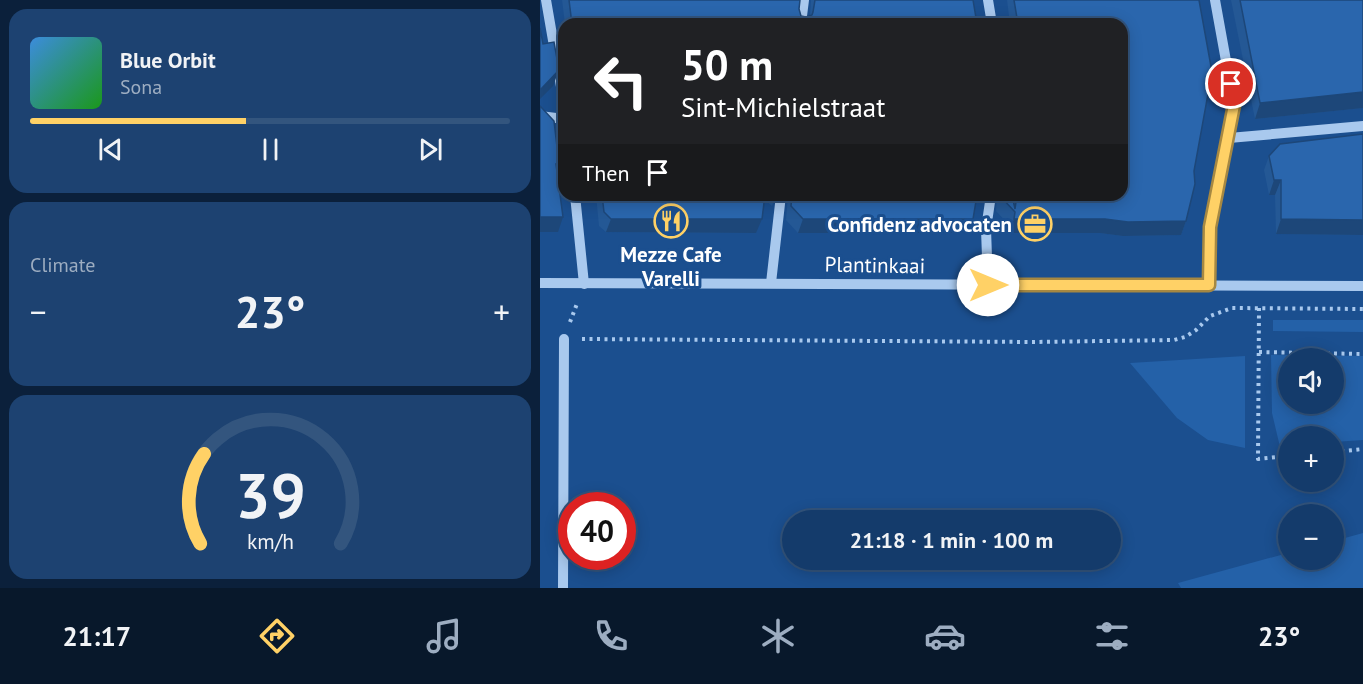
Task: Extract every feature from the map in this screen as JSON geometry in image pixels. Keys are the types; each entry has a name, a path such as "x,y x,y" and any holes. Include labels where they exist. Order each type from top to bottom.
{"street":[{"path":"546,0 558,69"},
{"path":"802,18 804,0"},
{"path":"988,0 991,18"},
{"path":"1209,285 1210,227 1234,105 1215,0"},
{"path":"540,116 558,118"},
{"path":"1229,138 1363,126"},
{"path":"576,201 584,284"},
{"path":"771,283 780,201"},
{"path":"988,285 986,229 990,201"},
{"name":"Plantinkaai","path":"540,284 1363,286"},
{"path":"563,588 564,339"}],"path":[{"path":"584,284 564,339 1033,342 1174,340 1185,337 1196,330 1210,316 1232,308 1363,309"},
{"path":"1259,308 1258,459 1278,457"},
{"path":"1258,352 1363,354"},
{"path":"1344,451 1363,449"}],"shaded area":[{"path":"1273,320 1363,320 1363,332 1273,331"},
{"path":"1271,355 1278,355 1278,414 1344,414 1344,356 1363,356 1363,440 1344,441 1344,426 1278,426 1278,438 1272,413"},
{"path":"1245,356 1245,448 1208,440 1177,418 1130,363"},
{"path":"1363,533 1363,588 1181,588 1178,583 1278,556 1278,570 1344,570 1344,538"}],"building":[{"path":"569,0 800,0 801,16 806,17 812,15 815,0 973,0 976,18 571,18"},
{"path":"1014,0 1199,0 1212,72 1194,171 1195,184 1186,221 1014,219 1015,212 1005,201 1013,201 1015,209 1016,201 1128,201 1128,18 1017,18"},
{"path":"1240,0 1363,0 1363,92 1260,103"},
{"path":"540,28 543,44 554,42 558,71 540,90"},
{"path":"540,106 554,121 558,155 558,164 556,164 558,201 561,201 563,217 540,217"},
{"path":"1363,134 1363,220 1281,219 1281,180 1274,180 1269,156 1280,144"},
{"path":"603,201 764,201 762,219 611,219 604,212"},
{"path":"791,201 976,201 973,219 803,219 791,206"}],"place":[{"name":"Mezze Cafe Varelli","path":"671,221"},
{"name":"Confidenz advocaten","path":"1035,224"}],"route":[{"path":"988,285 1209,285 1210,227 1234,105 1231,84"}]}
